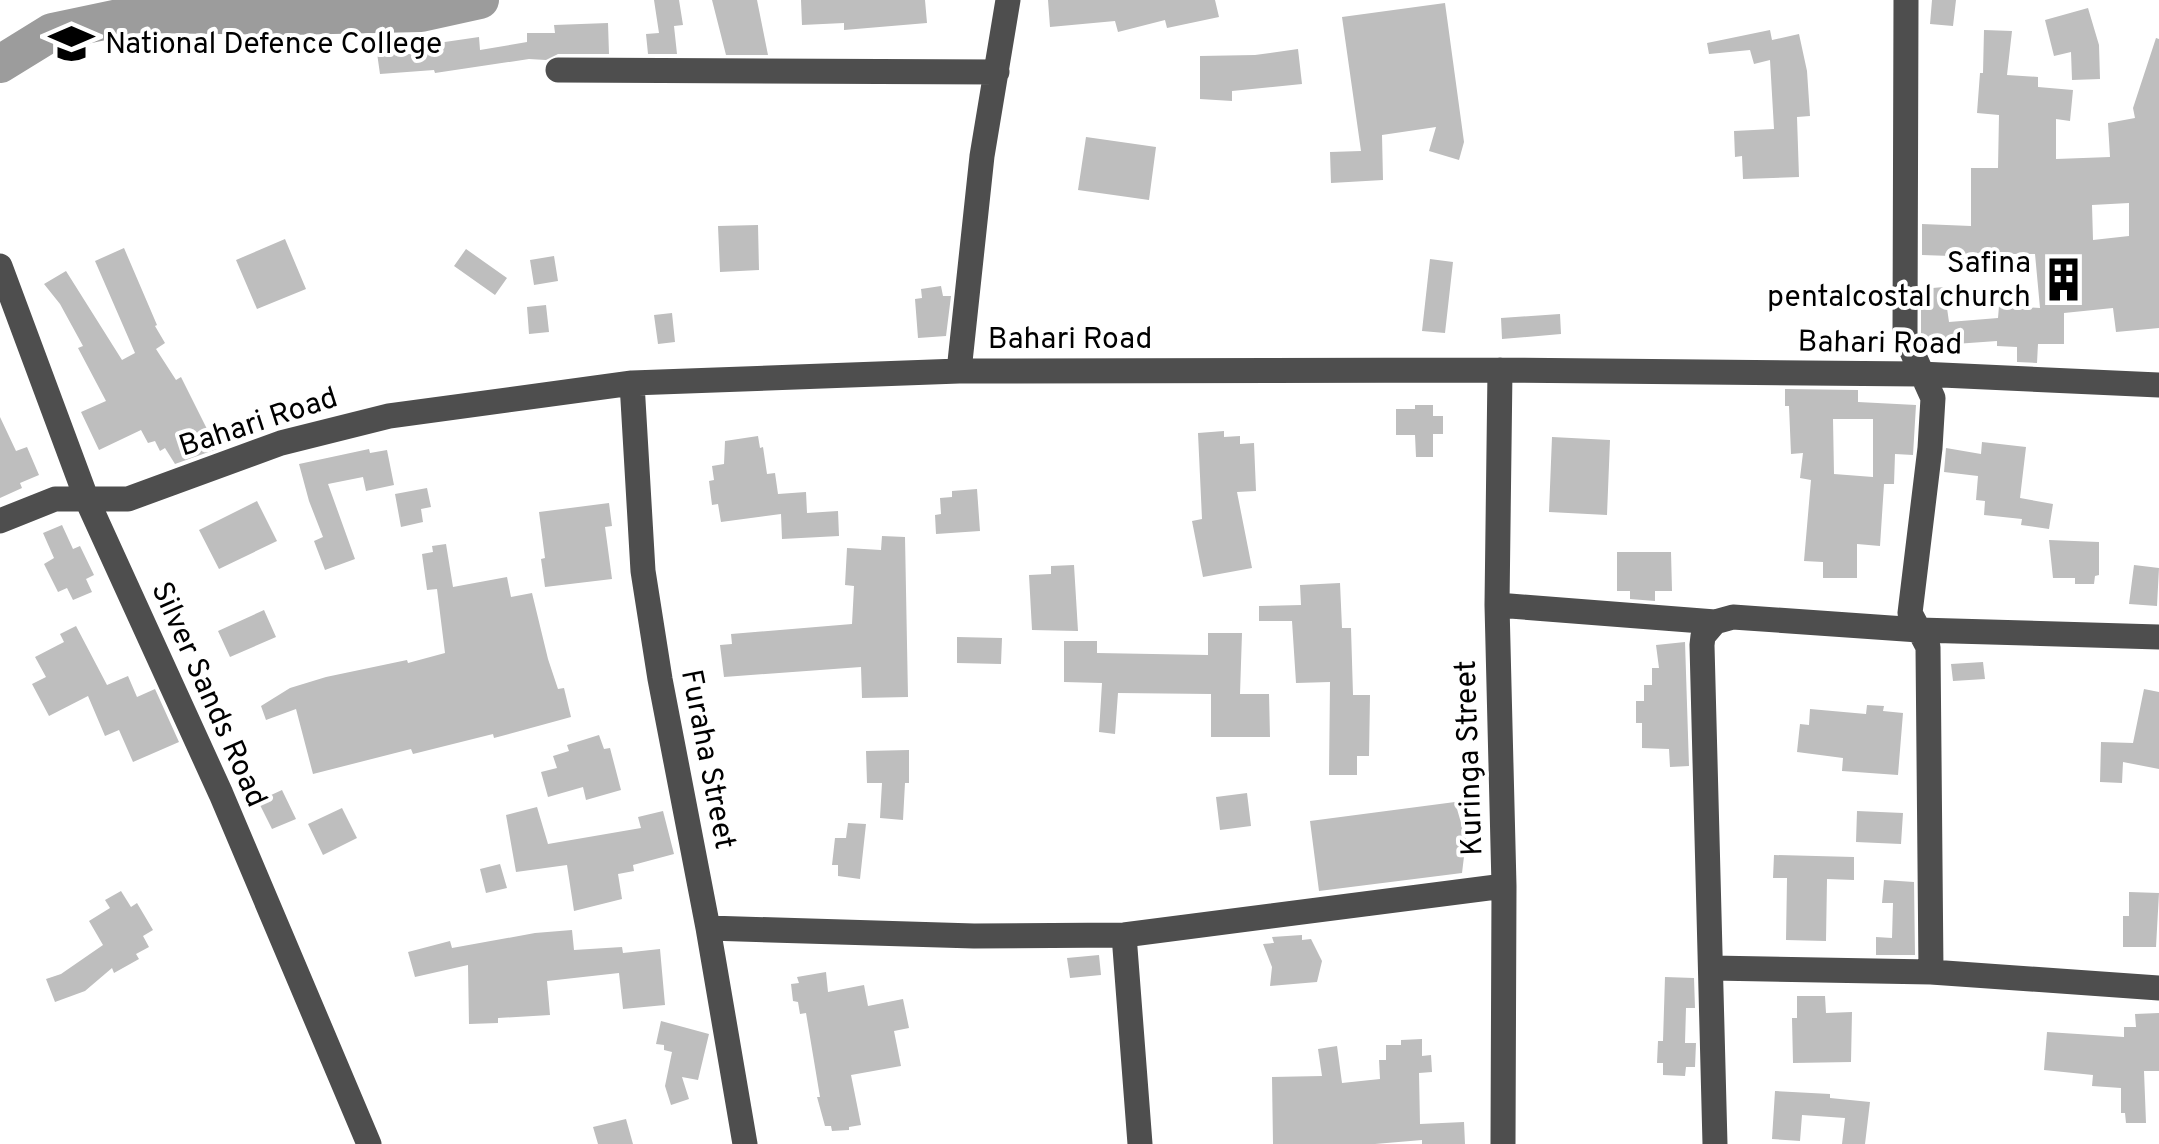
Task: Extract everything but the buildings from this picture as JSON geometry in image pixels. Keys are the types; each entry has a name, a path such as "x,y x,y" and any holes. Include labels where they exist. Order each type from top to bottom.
{"street":[{"path":"959,371 982,156 1008,0"},
{"path":"1906,0 1905,336 1933,398 1910,612 1928,648 1931,972"},
{"path":"558,70 998,72"},
{"name":"Silver Sands Road","path":"0,266 87,500 220,794 369,1144"},
{"name":"Bahari Road","path":"0,521 56,499 128,499 281,443 388,416 632,383 959,371 1500,370 1920,374 2159,384"},
{"name":"Kuringa Street","path":"1500,370 1496,604 1504,886 1504,1144"},
{"name":"Furaha Street","path":"632,383 646,589 744,1144"},
{"path":"1496,604 1715,622 1733,617 1918,630 2159,637"},
{"path":"1715,622 1702,645 1715,1144"},
{"path":"708,928 1124,936 1504,886"},
{"path":"1124,936 1140,1144"},
{"path":"1712,968 1931,972 2159,988"}],"waterway":[{"path":"0,64 52,32 138,14 421,13 480,0"}],"place":[{"name":"National Defence College","path":"72,43"},
{"name":"Safina pentalcostal church","path":"2064,279"}]}
